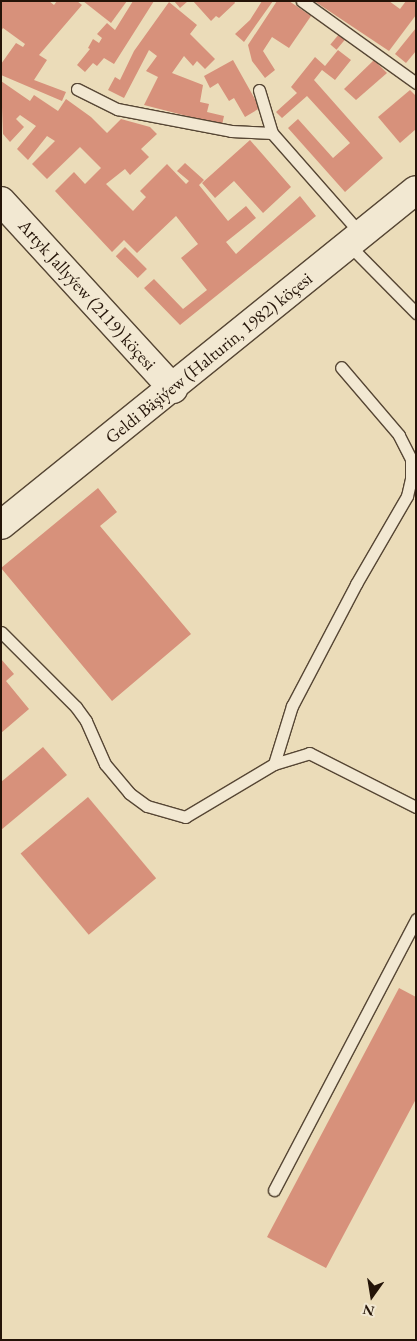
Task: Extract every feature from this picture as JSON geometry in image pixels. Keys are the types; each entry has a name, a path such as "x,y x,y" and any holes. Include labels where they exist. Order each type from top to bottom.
{"street":[{"name":"Geldi Bäşiýew (Halturin, 1982) köçesi","path":"1,526 416,190"},
{"name":"Artyk Jallyýew (2119) köçesi","path":"1,201 172,389"}],"lane":[{"path":"302,1 416,83"},
{"path":"77,89 117,109 231,130 272,133"},
{"path":"258,90 272,133 354,239 416,313"},
{"path":"274,764 292,706 356,584 407,496 411,478 410,459 399,435 341,367"},
{"path":"1,632 76,707 86,721 105,764 129,793 147,806 184,817 274,764 309,753 416,807"},
{"path":"274,1190 416,918"}],"building":[{"path":"1,1 49,1 54,5 57,1 77,1 82,5 39,55 47,60 34,80 66,92 62,101 1,75 1,64 16,43 23,47 25,44 3,28 1,31"},
{"path":"83,1 127,1 111,23"},
{"path":"133,1 154,1 114,64 104,58 97,66 93,63 85,72 77,65 90,49 88,48 93,39 99,43 102,38 97,34 107,23 115,30"},
{"path":"174,1 188,1 180,8"},
{"path":"193,1 234,1 235,3 219,18 216,16 211,21"},
{"path":"262,1 273,1 244,42 235,34 250,20"},
{"path":"277,1 289,1 311,16 289,48 272,37 263,51 275,70 265,78 252,61 248,45"},
{"path":"314,1 389,1 400,9 406,1 416,1 416,15 389,51"},
{"path":"169,2 197,25 190,34 215,59 205,69 197,61 193,66 184,56 172,73 203,85 200,102 209,104 207,112 224,116 222,125 144,105 158,77 146,71 157,56 149,50 124,98 108,90 115,77 120,80 134,51"},
{"path":"416,28 416,51 406,63 395,54"},
{"path":"340,33 346,38 336,50 330,44"},
{"path":"338,50 351,60 335,80 322,70 314,80 383,158 345,192 288,128 298,119 333,158 350,143 307,96 282,118 276,112 297,93 291,87 315,57 325,66"},
{"path":"233,60 260,108 245,117 234,98 229,101 218,83 210,88 204,76"},
{"path":"374,60 387,73 356,100 344,89"},
{"path":"1,81 30,101 34,95 58,111 66,99 91,117 107,133 121,119 150,127 157,134 141,149 149,157 130,175 125,169 106,184 133,211 146,197 140,191 167,164 186,184 189,181 177,171 185,163 204,180 199,185 228,221 246,206 256,218 226,242 236,254 300,196 316,216 180,325 144,288 154,279 183,309 207,290 181,258 198,244 176,216 137,253 124,240 112,252 55,191 74,172 85,184 101,168 80,147 47,179 32,164 55,141 47,136 28,160 17,149 36,126 20,115 16,119 24,127 10,142 3,134"},
{"path":"410,90 416,96 416,129 400,143 378,117"},
{"path":"250,140 291,187 263,213 234,181 215,198 202,183"},
{"path":"125,247 147,269 138,278 116,256"},
{"path":"98,488 117,512 100,526 191,634 112,701 1,568"},
{"path":"1,659 14,674 6,681 29,709 1,733"},
{"path":"43,747 67,775 1,830 1,782"},
{"path":"88,797 156,878 89,935 21,854"},
{"path":"399,988 416,997 416,1099 326,1268 267,1237"}]}
